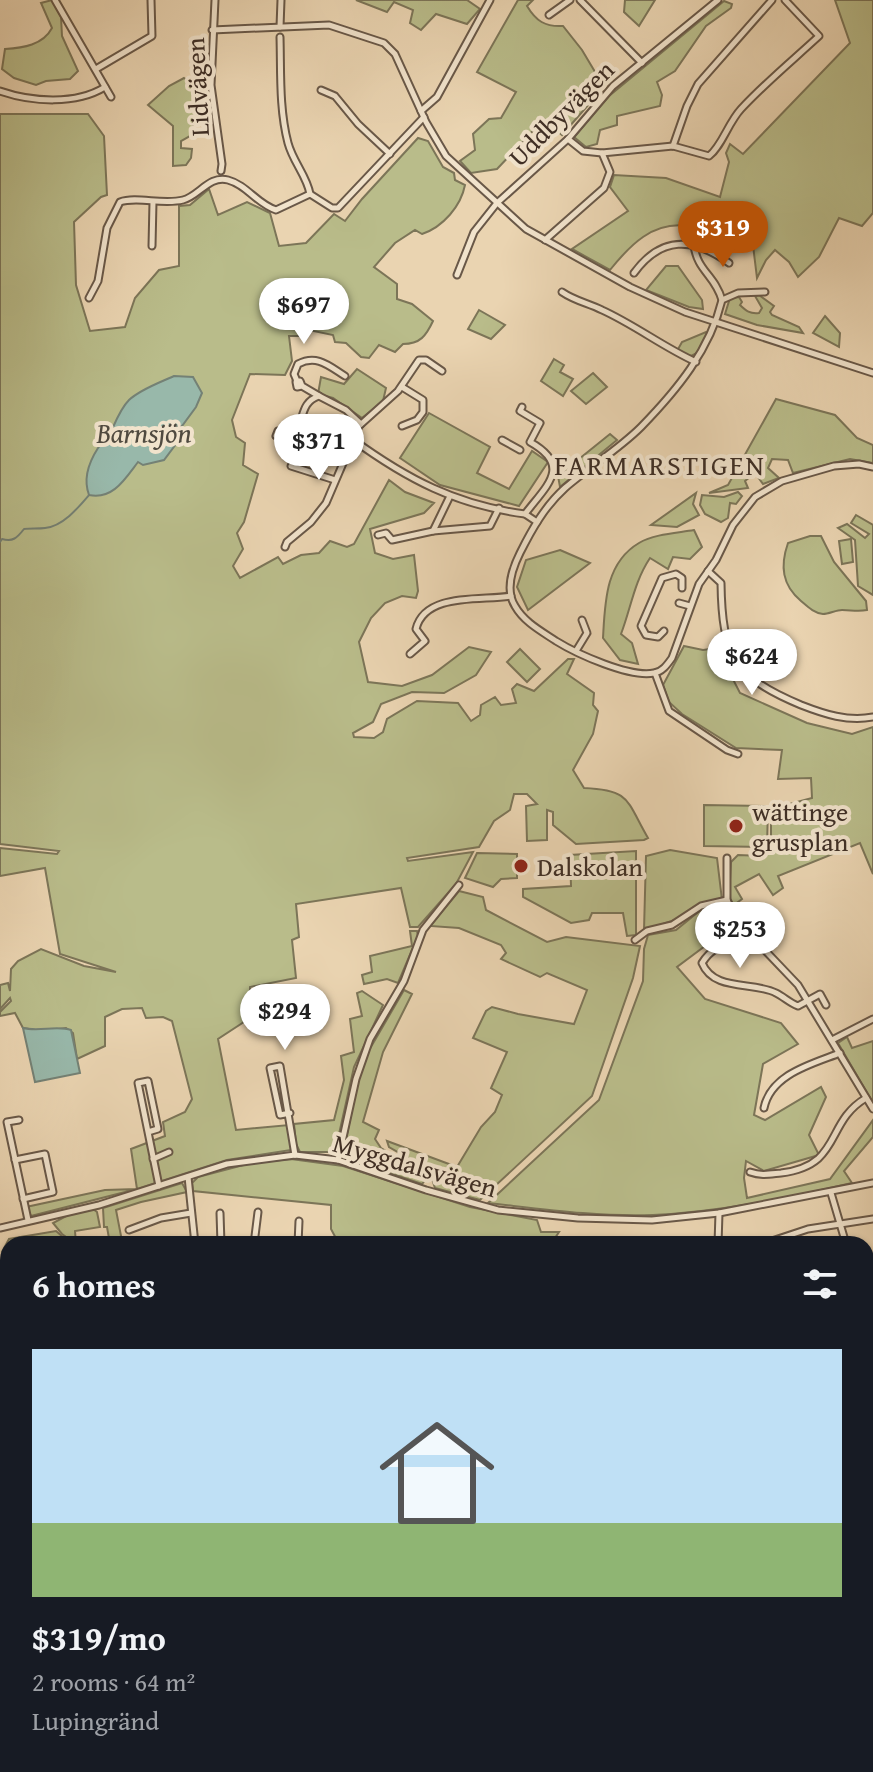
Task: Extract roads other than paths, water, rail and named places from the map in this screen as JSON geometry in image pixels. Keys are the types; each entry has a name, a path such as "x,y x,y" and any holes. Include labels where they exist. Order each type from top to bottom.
{"street":[{"path":"55,0 111,97"},
{"path":"96,69 152,36 151,0"},
{"name":"Lidvägen","path":"215,0 211,85 221,171"},
{"path":"280,27 281,0"},
{"path":"280,37 287,142 295,165 308,183 310,194 332,208 338,208 390,154 437,97 490,0"},
{"path":"549,15 570,0"},
{"path":"580,0 642,63"},
{"name":"Uddbyvägen","path":"457,275 474,232 497,203 568,139 613,86 718,0"},
{"path":"673,146 698,84 772,0"},
{"path":"568,139 583,151 602,153 673,146 709,156 740,110 819,36 785,0"},
{"path":"212,30 329,25 384,43 395,54 446,156 526,229 657,301 873,373"},
{"path":"0,91 19,97 75,99 91,96 105,87"},
{"path":"321,90 335,96 358,124 390,154"},
{"path":"545,240 604,188 610,172 602,153"},
{"path":"89,298 98,281 107,228 116,207 125,200 187,200 211,181 223,179 276,210 310,194"},
{"path":"152,246 153,202"},
{"path":"634,273 654,251 678,243 694,245 729,263"},
{"path":"694,245 696,260 718,286 722,300 708,342 696,362 638,430 566,488 537,522 515,561 510,586 519,612 529,623 576,651 630,672 655,673 672,658 699,584 744,508 782,481 834,466 859,464 873,467"},
{"path":"562,292 575,301 602,309 696,362"},
{"path":"722,300 738,293 765,292"},
{"path":"345,376 319,360 311,359 298,364 294,374 299,383 346,410 361,424"},
{"path":"285,547 326,503 361,424 402,387 422,359 442,371"},
{"path":"402,387 424,403 420,418 402,426"},
{"path":"278,431 276,436 284,440 294,435 301,426 309,400 319,396"},
{"path":"522,407 520,411 540,423 530,442 541,448 554,465 552,480 525,514"},
{"path":"352,439 396,471 450,496 525,514 537,522"},
{"path":"502,440 520,450"},
{"path":"291,466 335,480"},
{"path":"433,531 450,496"},
{"path":"378,535 386,533 392,540 433,531 492,526 499,508"},
{"path":"708,571 721,583 724,636 735,660 752,680 814,711 838,718 873,717"},
{"path":"664,631 658,637 646,635 641,626 662,578 671,574 680,576 682,588"},
{"path":"410,654 425,641 417,631 417,625 437,605 459,599 511,596"},
{"path":"679,603 690,606"},
{"path":"576,651 586,638 582,620"},
{"path":"655,673 669,711 727,750 738,754"},
{"path":"727,858 727,900 738,922 809,1000 873,1109"},
{"path":"338,1160 356,1079 370,1039 415,959 423,930 459,885"},
{"path":"635,940 647,931 672,925 701,906 727,900"},
{"path":"752,937 739,944 720,945 709,951 702,963 705,971 716,980 775,992 798,1006 820,994 826,1005"},
{"path":"832,1040 873,1019"},
{"path":"764,1108 769,1093 781,1081 800,1069 840,1053"},
{"path":"290,1113 280,1115 270,1068 280,1066 290,1113 295,1155"},
{"path":"148,1132 158,1129 148,1081 138,1083 159,1186"},
{"path":"750,1172 764,1175 789,1172 818,1159 831,1144 843,1118 866,1098"},
{"path":"19,1120 7,1122 28,1220"},
{"path":"153,1159 169,1152"},
{"path":"15,1160 45,1154 48,1167 53,1192 23,1199"},
{"name":"Myggdalsvägen","path":"0,1228 99,1205 227,1164 295,1155 338,1160 498,1210 578,1218 637,1220 719,1213 873,1183"},
{"path":"188,1177 194,1236"},
{"path":"831,1193 843,1236"},
{"path":"255,1236 258,1212"},
{"path":"129,1230 161,1218 191,1213"},
{"path":"220,1213 221,1236"},
{"path":"718,1236 719,1213"},
{"path":"787,1236 838,1223 873,1219"},
{"path":"298,1236 299,1221"}],"water":[{"name":"Barnsjön","path":"174,376 193,377 202,393 182,426 175,427 179,440 164,460 143,465 138,462 112,491 89,495 87,477 90,465 123,408 129,400 150,386"},
{"path":"23,1028 71,1030 80,1073 35,1082"}],"waterway":[{"path":"0,542 14,538 24,529 58,524 89,495"}],"place":[{"name":"wättinge grusplan","path":"736,826"},
{"name":"Dalskolan","path":"521,866"}],"district":[{"name":"FARMARSTIGEN","path":"660,464"}]}
